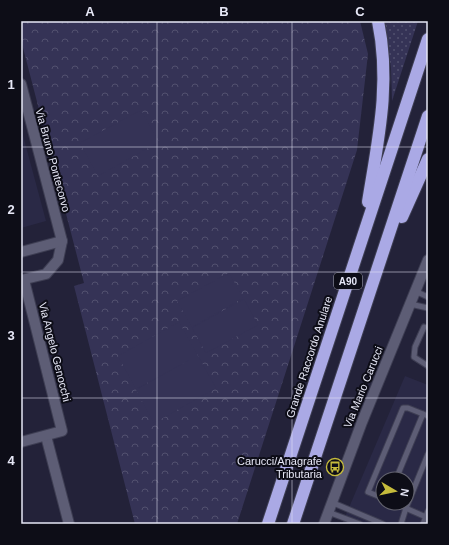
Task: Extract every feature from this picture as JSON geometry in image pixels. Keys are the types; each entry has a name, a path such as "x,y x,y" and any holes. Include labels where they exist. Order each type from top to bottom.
{"highway":[{"path":"362,239 384,101 384,62 378,21"},
{"name":"Grande Raccordo Anulare","path":"268,524 428,39"},
{"name":"A90","path":"294,524 428,116"},
{"path":"374,282 428,159"}],"street":[{"name":"Via Bruno Pontecorvo","path":"21,84 62,241"},
{"path":"21,252 62,241 58,260 46,274 22,280"},
{"name":"Via Mario Carucci","path":"324,524 329,507 428,260"},
{"name":"Via Angelo Genocchi","path":"22,280 62,431 46,436"},
{"path":"21,442 46,436 69,524"}],"lane":[{"path":"415,291 428,297"},
{"path":"410,304 428,308"},
{"path":"424,327 417,341 414,357 428,366"},
{"path":"377,471 403,408 408,408 426,415 400,471"},
{"path":"415,486 428,454"},
{"path":"375,475 368,492 375,495"},
{"path":"329,507 360,524"},
{"path":"329,507 383,524"},
{"path":"401,524 405,511"},
{"path":"415,511 427,514 423,524"}],"shaded area":[{"path":"21,128 46,221 21,228"},
{"path":"405,376 428,385 428,524 342,524"}],"green space":[{"path":"21,21 360,21 368,54 357,150 237,524 135,524 74,286 84,283 21,40"},
{"path":"384,21 418,21 392,101 391,68"},
{"path":"141,110 159,142 98,176 80,143"},
{"path":"229,273 243,298 192,327 177,301"},
{"path":"244,299 258,325 206,353 192,328"},
{"path":"179,322 216,388 154,423 136,390 191,359 136,389 118,356"}],"place":[{"name":"Carucci/Anagrafe Tributaria","path":"335,467"}]}
